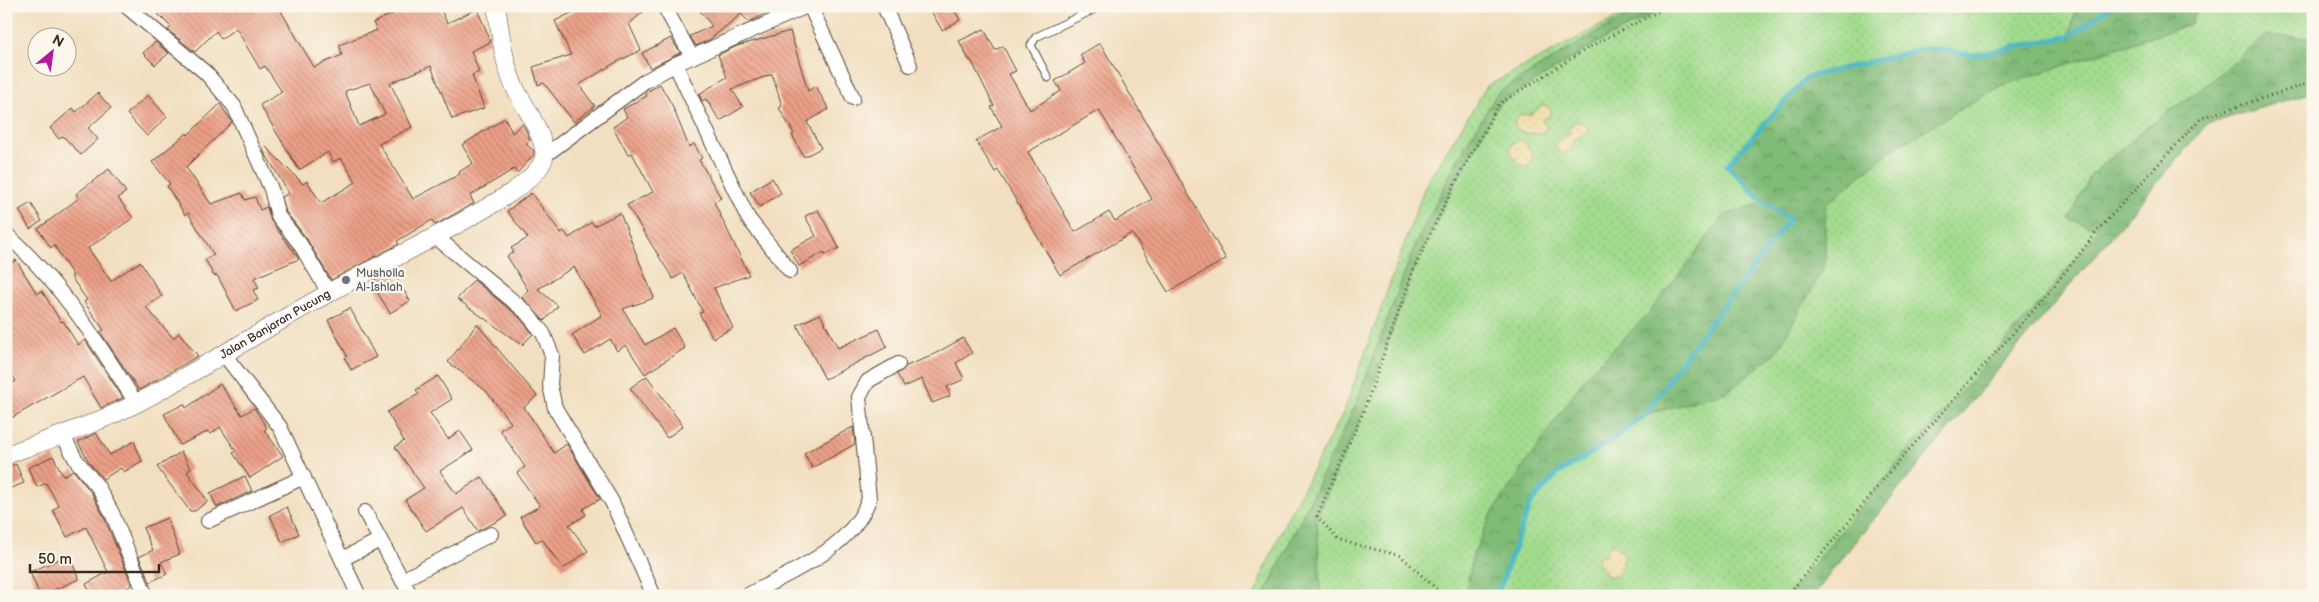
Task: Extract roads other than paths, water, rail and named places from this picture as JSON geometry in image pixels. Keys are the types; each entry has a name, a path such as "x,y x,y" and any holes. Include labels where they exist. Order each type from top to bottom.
{"street":[{"path":"126,6 206,73 234,106 271,189 278,216 300,244 329,293"},
{"path":"496,6 505,62 515,88 542,143 544,156 645,81 675,64 808,6 853,98"},
{"path":"664,6 692,57"},
{"path":"884,6 910,66"},
{"path":"675,64 748,218 790,271"},
{"name":"Jalan Banjaran Pucung","path":"6,455 136,403 329,293 436,237 510,193 529,178 540,166 544,156"},
{"path":"436,237 525,311 543,333 552,355 550,385 555,408 612,502 654,596"},
{"path":"8,238 40,268 91,330 136,403"},
{"path":"223,353 280,427 359,596"},
{"path":"746,596 842,540 864,513 869,499 859,397 868,381 898,364"},
{"path":"62,434 76,460 98,487 112,513 146,596"},
{"path":"208,521 304,477"},
{"path":"365,512 411,596"},
{"path":"402,580 491,534"},
{"path":"342,559 380,540"}],"lane":[{"path":"1048,78 1031,46 1036,37 1101,6"}],"waterway":[{"path":"1497,596 1530,504 1557,474 1612,440 1645,415 1678,366 1789,219 1762,201 1727,165 1807,77 1927,48 1974,55 2070,36 2111,6"}],"place":[{"name":"Musholla Al-Ishlah","path":"346,280"}]}
